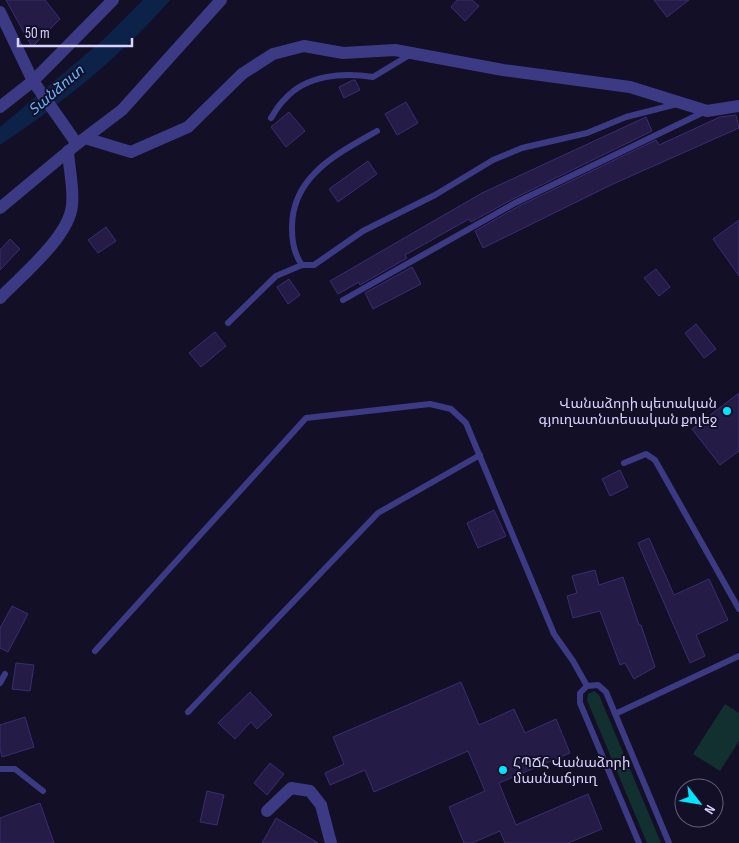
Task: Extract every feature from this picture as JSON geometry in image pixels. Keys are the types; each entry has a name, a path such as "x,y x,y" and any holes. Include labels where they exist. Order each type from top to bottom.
{"street":[{"path":"0,107 36,85 114,0"},
{"path":"0,208 76,145 122,110 221,0"},
{"path":"0,12 36,85 76,145 72,205 69,220 55,240 0,298"},
{"path":"76,145 131,152 188,127 242,74 273,54 304,46 343,53 395,50 503,70 630,87 707,111 739,106"},
{"path":"267,811 291,788 310,792 321,805 331,843"}],"lane":[{"path":"271,118 285,98 308,80 355,74 373,77 412,53"},
{"path":"228,323 276,276 302,265 314,265 363,231 435,195 494,160 522,148 587,133 626,117 680,103"},
{"path":"343,300 515,203 707,111"},
{"path":"302,265 292,245 292,220 297,198 309,177 330,158 377,131"},
{"path":"94,652 306,418 430,404 452,409 466,423 554,634 574,661 587,686"},
{"path":"624,462 646,454 654,460 739,609"},
{"path":"188,712 378,513 480,456"},
{"path":"615,714 739,656"},
{"path":"0,683 5,674"},
{"path":"639,843 580,704 580,693 592,684 603,688 669,843"},
{"path":"0,769 15,770 42,791"}],"green space":[{"path":"594,691 599,695 661,843 647,843 587,700 588,694"},
{"path":"725,704 739,713 739,741 720,771 693,754"}],"water":[{"name":"Տանձուտ","path":"143,0 170,0 131,41 90,78 46,113 0,145 0,127 105,38"}],"building":[{"path":"6,0 45,0 60,19 32,47"},
{"path":"457,0 472,0 479,6 465,21 451,7"},
{"path":"654,0 689,0 667,17"},
{"path":"355,80 360,90 344,98 339,87"},
{"path":"406,102 418,123 397,135 385,114"},
{"path":"289,112 305,131 286,147 271,127"},
{"path":"736,115 739,128 613,184 483,248 475,231 517,207 656,140 659,145 720,117"},
{"path":"646,117 652,131 513,199 471,222 469,219 405,255 407,258 360,285 359,282 338,294 330,281 482,193"},
{"path":"368,161 377,174 338,202 329,189"},
{"path":"739,220 739,276 713,239"},
{"path":"106,227 116,241 98,253 88,240"},
{"path":"10,239 20,249 0,270 0,250"},
{"path":"412,267 421,284 373,309 365,293"},
{"path":"656,269 670,287 659,296 644,278"},
{"path":"289,279 300,295 288,304 277,287"},
{"path":"696,324 716,349 704,358 685,333"},
{"path":"215,332 226,346 201,367 189,353"},
{"name":"Վանաձորի պետական գյուղատնտեսական քոլեջ","path":"739,393 739,451 720,465 692,429"},
{"path":"620,470 628,487 610,496 602,479"},
{"path":"494,510 506,536 478,548 467,523"},
{"path":"649,538 674,595 709,579 728,620 696,635 705,656 690,663 638,543"},
{"path":"595,570 599,585 623,577 639,625 641,625 655,667 634,679 625,663 620,665 600,611 573,618 567,596 577,593 572,576"},
{"path":"12,606 28,614 8,652 0,648 0,628"},
{"path":"16,663 34,665 30,691 12,689"},
{"path":"461,682 479,725 514,709 525,733 556,719 570,753 499,783 516,825 588,794 602,829 568,843 505,843 500,831 472,843 464,843 449,807 485,791 468,751 374,792 365,770 330,785 325,773 344,764 333,737"},
{"path":"250,692 272,715 257,729 251,722 235,739 218,723"},
{"path":"25,717 34,747 2,757 0,725"},
{"path":"270,763 284,774 267,795 254,783"},
{"path":"207,791 224,795 217,825 200,822"},
{"path":"40,803 54,843 0,843 0,818"},
{"path":"276,818 318,843 262,843"}],"place":[{"name":"Վանաձորի պետական գյուղատնտեսական քոլեջ","path":"727,411"},
{"name":"ՀՊՃՀ Վանաձորի մասնաճյուղ","path":"503,770"}]}
